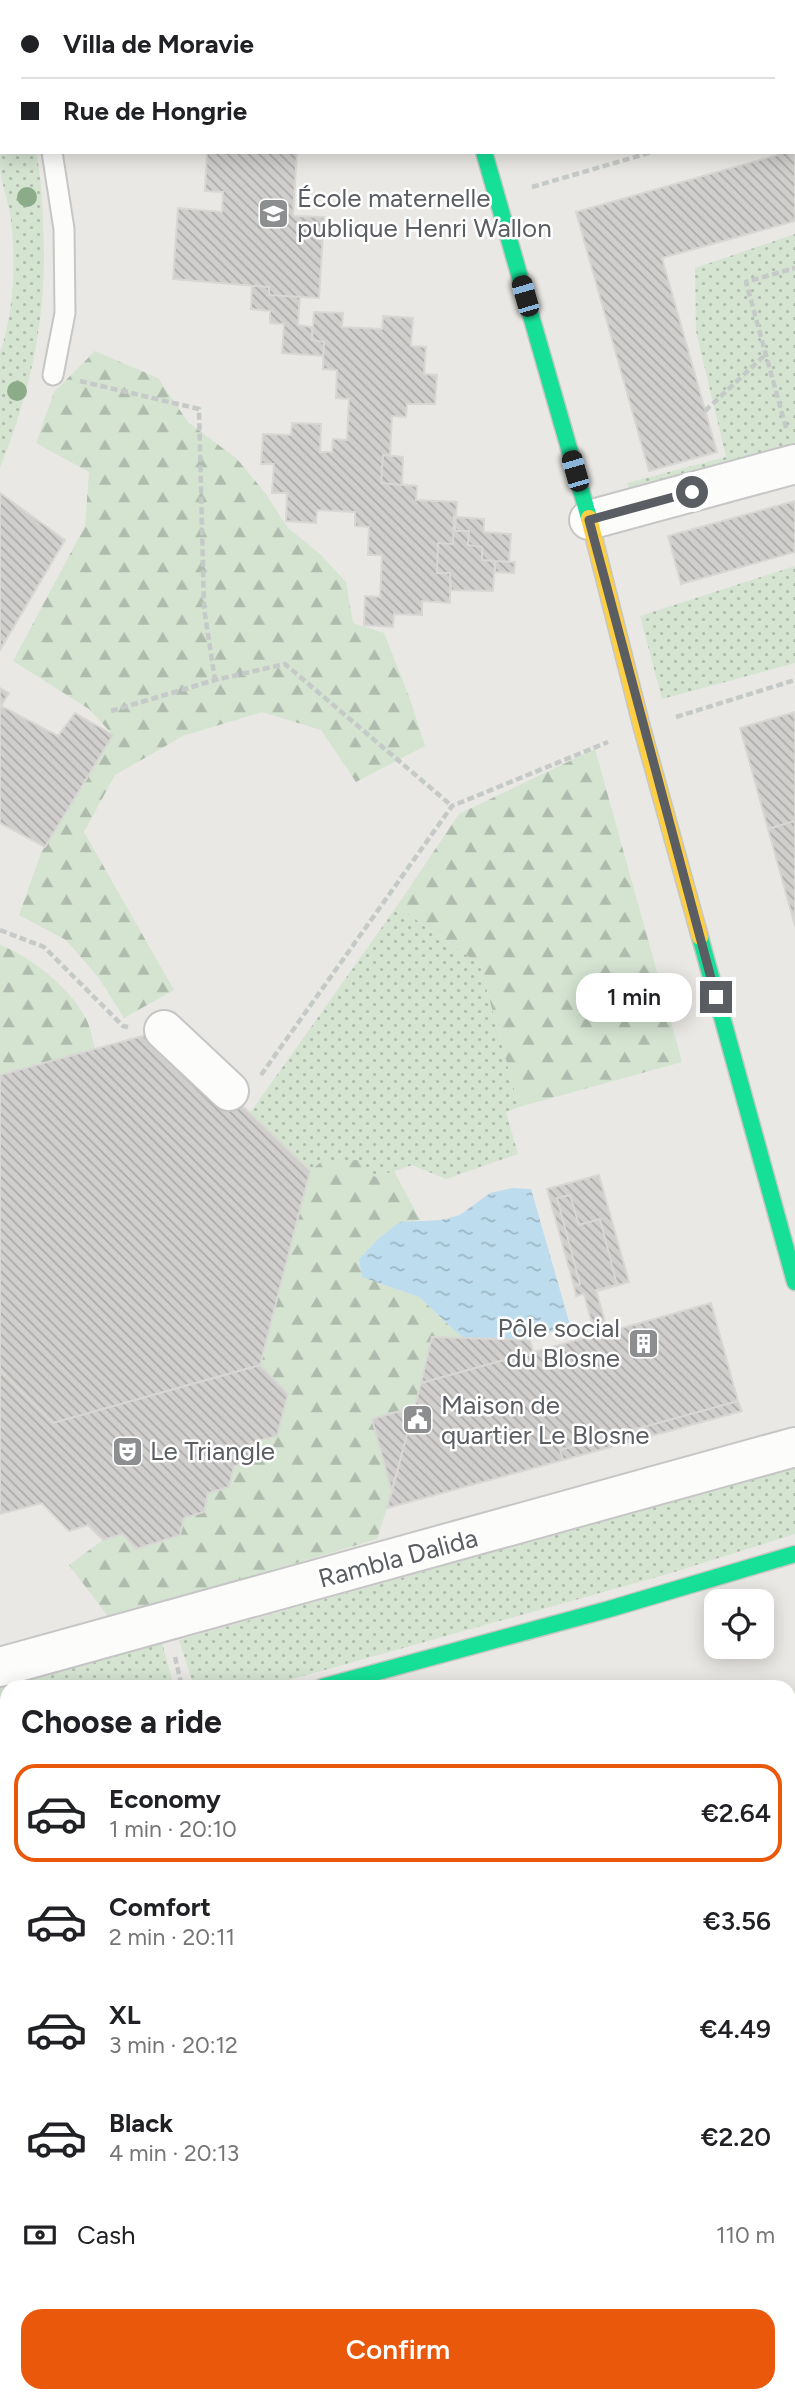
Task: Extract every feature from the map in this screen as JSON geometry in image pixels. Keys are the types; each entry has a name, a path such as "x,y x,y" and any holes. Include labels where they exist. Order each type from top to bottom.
{"street":[{"path":"486,154 589,520 642,727 795,1282"},
{"path":"589,520 791,448"},
{"path":"164,1030 242,1087"},
{"name":"Rambla Dalida","path":"0,1667 795,1447"},
{"path":"348,1680 553,1625 795,1554"}],"lane":[{"path":"52,154 64,229 65,301 53,375"}],"path":[{"path":"497,197 645,154"},
{"path":"791,448 746,282 795,268"},
{"path":"705,411 766,354"},
{"path":"53,375 200,409 204,608 215,680"},
{"path":"111,711 215,680 285,664 452,806"},
{"path":"242,1087 452,806 642,727 795,680"},
{"path":"0,930 44,947 122,1026"}],"green space":[{"path":"0,154 36,154 41,187 44,255 36,347 21,407 0,468 0,353 11,304 13,253 11,220 0,167"},
{"path":"795,234 795,462 634,499 627,483 726,457 696,331 695,268"},
{"path":"95,351 158,378 188,422 237,459 266,494 288,528 320,554 346,582 353,623 384,633 425,746 356,782 321,730 262,712 183,736 115,775 84,832 174,990 124,1018 99,978 66,940 19,915 41,853 113,735 89,709 13,661 85,526 89,472 36,443 54,392"},
{"path":"795,566 795,663 662,699 640,616"},
{"path":"595,749 682,1062 519,1107 480,965 397,906 459,814"},
{"path":"397,906 480,965 519,1107 506,1112 518,1154 446,1179 412,1165 375,1178 321,1162 310,1171 250,1113"},
{"path":"0,945 25,957 63,988 82,1011 95,1049 0,1075"},
{"path":"359,1160 375,1177 394,1171 420,1220 393,1228 373,1244 359,1259 362,1277 419,1297 463,1338 432,1337 414,1407 372,1419 392,1492 377,1539 110,1619 69,1565 103,1540 123,1534 136,1549 180,1535 184,1518 204,1512 208,1493 229,1487 234,1466 253,1461 257,1441 277,1436 288,1394 260,1365 310,1171 321,1162"},
{"path":"795,1468 795,1534 671,1573 289,1680 192,1680 179,1640"},
{"path":"162,1642 172,1680 25,1680"}],"water":[{"path":"512,1188 531,1189 570,1325 530,1340 463,1338 419,1297 362,1277 359,1259 379,1238 400,1222 441,1220 460,1215 490,1193"}],"building":[{"path":"207,154 297,154 293,216 324,217 319,298 269,295 269,287 173,279 178,208 222,212 223,192 205,191"},
{"path":"795,154 795,221 662,258 717,452 649,471 576,212 777,155"},
{"path":"252,286 269,287 269,295 300,297 298,325 312,327 312,340 324,342 323,356 282,353 284,324 270,323 270,311 251,309"},
{"path":"314,312 343,313 342,327 382,329 383,316 413,318 411,346 426,347 424,374 437,375 435,404 407,404 406,417 392,416 390,455 383,455 381,483 417,486 416,500 457,502 453,544 438,543 437,573 450,573 450,603 422,601 422,615 394,614 393,627 364,625 365,596 380,597 382,555 368,555 369,527 355,526 355,512 317,510 316,523 286,521 287,493 272,493 274,464 261,464 263,434 291,435 292,423 321,424 320,452 332,452 333,439 347,440 349,399 336,398 337,370 323,369 324,342 312,340"},
{"path":"383,455 403,457 402,485 381,483"},
{"path":"0,493 65,540 0,650"},
{"path":"795,501 795,552 681,584 668,536"},
{"path":"454,516 455,531 469,531 468,545 482,547 482,560 495,561 493,591 451,590 450,573 437,573 438,543 453,544"},
{"path":"456,517 484,519 484,532 511,534 509,562 482,560 482,547 468,545 469,531 455,531"},
{"path":"495,561 515,562 514,573 495,572"},
{"path":"0,688 9,693 1,706 58,736 75,713 113,735 45,847 0,823"},
{"path":"795,712 795,821 768,829 740,728"},
{"path":"795,821 795,926 768,829"},
{"path":"164,1030 310,1171 260,1365 53,1423 0,1370 0,1075"},
{"path":"599,1175 629,1282 597,1291 617,1285 600,1219 579,1225 570,1195 557,1198 580,1284 574,1286 547,1189"},
{"name":"Pôle social du Blosne","path":"570,1195 579,1225 600,1219 617,1285 596,1290 608,1332 711,1303 738,1401 560,1450 563,1460 387,1508 421,1383 595,1335 584,1294 576,1296 574,1286 580,1284 557,1198"},
{"path":"432,1337 530,1340 533,1352 421,1383"},
{"name":"Le Triangle","path":"260,1365 288,1394 277,1436 257,1441 253,1462 234,1466 229,1487 208,1493 204,1512 184,1518 180,1535 136,1549 123,1534 103,1540 88,1525 69,1531 42,1503 0,1514 0,1370 53,1423"},
{"path":"738,1401 742,1411 563,1460 560,1450"},
{"path":"414,1407 392,1492 372,1419"}],"traffic: fast":[{"path":"485,154 589,518"},
{"path":"700,937 795,1282"},
{"path":"348,1680 606,1610 795,1554"}],"traffic: slow":[{"path":"589,518 642,728 700,937"}],"place":[{"name":"École maternelle publique Henri Wallon","path":"274,213"},
{"name":"Pôle social du Blosne","path":"643,1343"},
{"name":"Maison de quartier Le Blosne","path":"418,1420"},
{"name":"Le Triangle","path":"127,1451"}],"route":[{"path":"692,492 589,520 716,997"}]}
